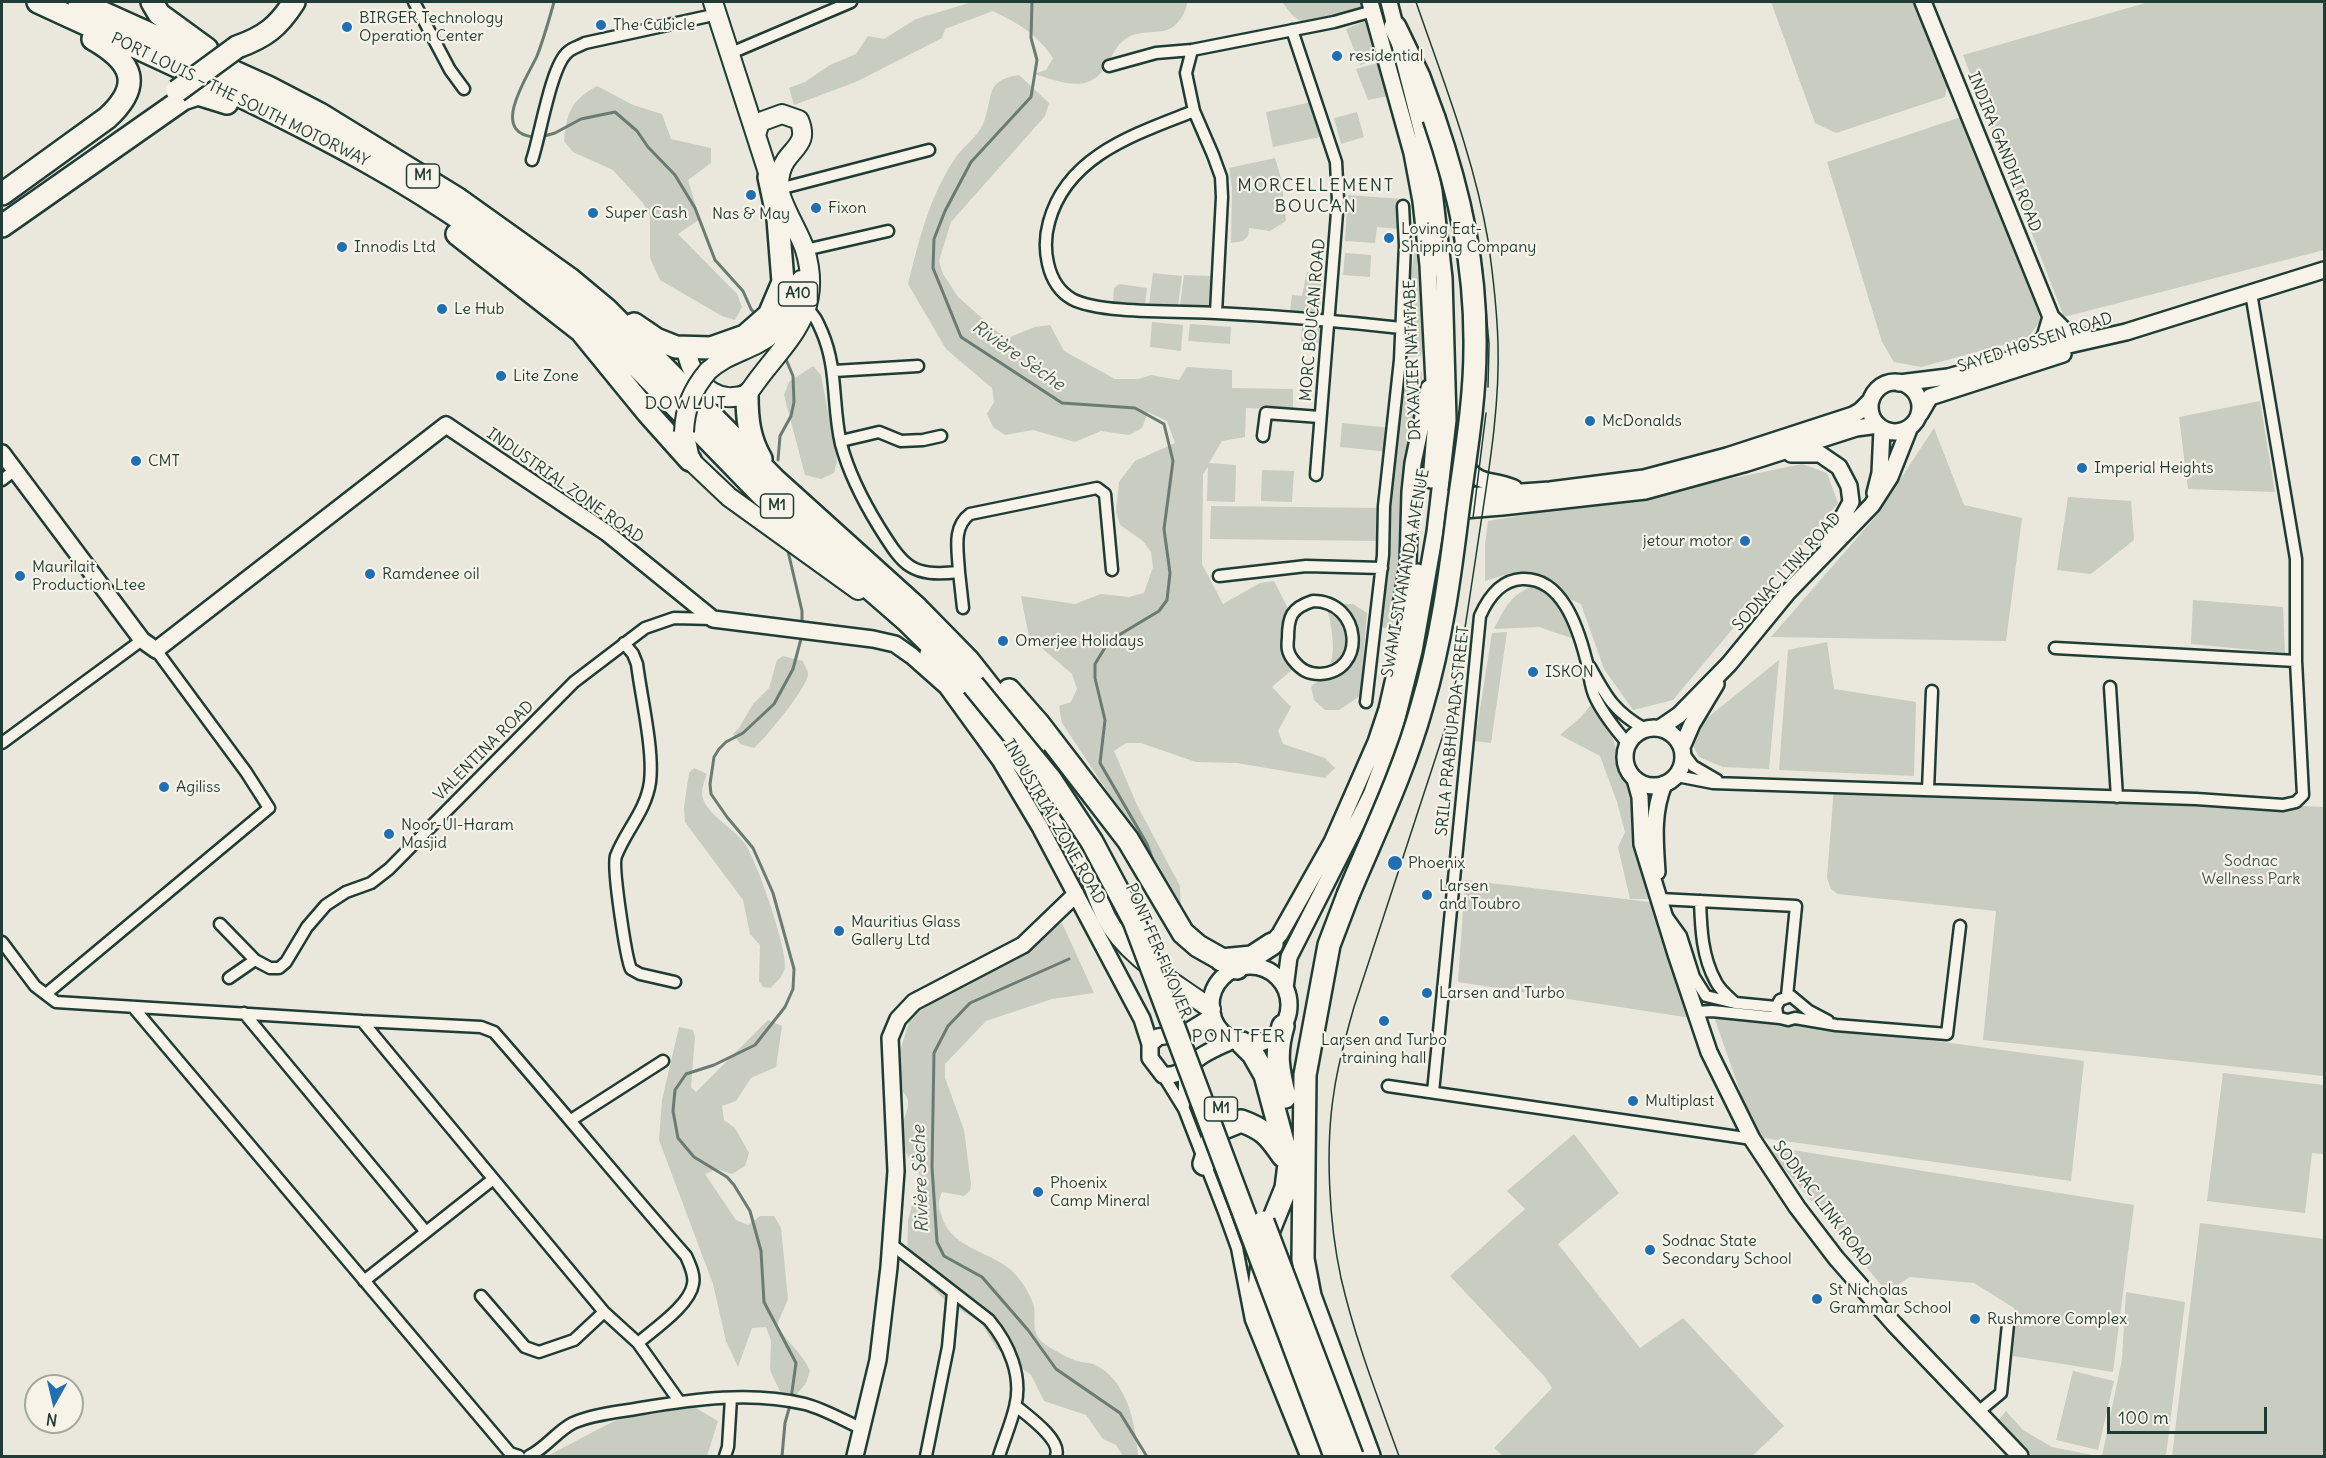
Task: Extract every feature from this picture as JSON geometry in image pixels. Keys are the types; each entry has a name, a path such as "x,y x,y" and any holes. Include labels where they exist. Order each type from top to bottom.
{"highway":[{"name":"PORT LOUIS – THE SOUTH MOTORWAY","path":"38,2 77,10 268,87 320,114 458,199 570,279 606,309 774,479 917,608 978,682"},
{"path":"152,2 159,14 180,30 268,87"},
{"path":"3,205 177,91 269,21 284,2"},
{"path":"237,47 268,33 294,2"},
{"name":"PORT LOUIS – THE SOUTH MOTORWAY","path":"77,10 367,162 493,243 562,294 590,318 761,494 978,682"},
{"path":"3,205 107,118 121,105 128,94 127,71 119,57 87,35 77,10"},
{"path":"1369,1456 1310,1296 1303,1258 1305,1075 1329,945 1410,746 1446,604 1472,396 1475,350 1472,271 1457,191 1419,77 1395,27"},
{"path":"2,226 183,99 198,94 213,97 296,124"},
{"path":"254,112 434,216 581,331 690,460"},
{"path":"570,279 656,339 686,348 711,348 745,336 769,315 783,282 774,183"},
{"path":"408,187 434,216"},
{"path":"747,395 747,423 751,441 774,479"},
{"path":"884,577 985,661 1038,723 1128,840 1182,933 1198,946 1236,964 1272,944"},
{"path":"864,594 906,620"},
{"name":"PONT FER FLYOVER","path":"978,682 1051,780 1092,842 1134,921 1335,1456"},
{"name":"PONT FER FLYOVER","path":"978,682 1104,835 1147,918 1175,984 1352,1456"},
{"path":"1282,1026 1277,1046 1277,1062 1294,1135 1304,1213"},
{"path":"1238,1041 1253,1054 1265,1075 1288,1164 1286,1188 1265,1240 1259,1288 1265,1315 1294,1394 1321,1456"},
{"path":"1204,1164 1214,1132 1240,1121 1268,1134 1288,1164"}],"main road":[{"name":"SWAMI SIVANANDA AVENUE","path":"1285,988 1289,957 1371,795 1392,738 1412,660 1430,561 1448,420 1444,278 1434,191 1422,132 1389,2"},
{"name":"INDIRA GANDHI ROAD","path":"1923,2 2051,317 2069,335 2101,337"},
{"name":"DR XAVIER NATATABE","path":"1236,964 1272,944 1280,934 1332,842 1377,742 1387,709 1420,566 1436,421 1428,265 1421,201 1412,153 1372,6"},
{"name":"A10","path":"690,460 684,432 684,419 698,383 708,371 730,354 759,343 777,330 796,301 800,284 799,256 756,135 716,8"},
{"path":"745,100 769,117"},
{"path":"686,348 691,370 705,388 726,397 747,395 762,371 800,324 807,309 809,273 805,250 774,183 784,161 800,145 802,126 799,120 782,114 769,117 758,124 756,135"},
{"name":"SAYED HOSSEN ROAD","path":"1920,414 1930,397 1935,394 2325,270"},
{"path":"2029,354 2045,337 2051,317"},
{"name":"SAYED HOSSEN ROAD","path":"1899,383 1948,377 2029,354 2133,330"},
{"path":"1387,709 1408,565 1413,463 1433,369"},
{"path":"1427,516 1438,501 1456,496 1586,487 1644,478 1727,456 1852,415 1860,411 1871,400 1880,387 1893,382 1914,390 1921,406 1916,423 1900,432 1880,427 1856,428 1747,463 1645,491 1464,510 1438,501 1431,482"},
{"path":"1871,400 1871,414 1880,427"},
{"path":"1448,420 1458,455 1472,475 1520,491"},
{"name":"INDUSTRIAL ZONE ROAD","path":"156,650 446,425 607,533 713,619 873,639 895,645 912,656 947,687 999,760 1040,827 1142,1019 1157,1040"},
{"name":"SODNAC LINK ROAD","path":"1872,505 1880,473 1880,427"},
{"name":"SODNAC LINK ROAD","path":"1652,728 1679,715 1729,664 1788,592 1816,566 1872,505 1890,477 1909,429"},
{"path":"2,453 142,640 156,650"},
{"path":"1747,463 1797,453 1820,454 1839,467 1849,486 1851,502 1816,566"},
{"path":"690,460 729,497 864,594 909,632 1007,744 1034,779 1067,827 1107,918 1131,951 1212,1012 1222,1032 1238,1041 1258,1043 1270,1039 1282,1026 1289,1008 1285,988 1274,974 1263,968 1236,964 1217,984 1212,996 1212,1012"},
{"path":"1430,561 1443,534 1450,527 1461,520 1482,516 1502,507"},
{"name":"SODNAC LINK ROAD","path":"1683,751 1692,724 1729,664"},
{"path":"1652,728 1674,734 1683,751 1683,762 1670,780 1649,785 1635,779 1626,766 1625,751 1628,744 1638,732 1652,728"},
{"name":"SODNAC LINK ROAD","path":"1635,779 1640,797 1642,844 1696,1012 1709,1052 1752,1139 1797,1207 1836,1258 1894,1324 2020,1456"},
{"name":"SODNAC LINK ROAD","path":"1661,902 1654,828 1657,801 1670,780"},
{"path":"855,1456 878,1360 891,1244 896,1171 890,1038 898,1019 914,1002 1023,945 1076,894"},
{"path":"1212,1012 1187,1032 1157,1040 1150,1058 1163,1075 1173,1076 1184,1072 1204,1055 1238,1041"}],"street":[{"path":"414,2 450,70 464,89"},
{"path":"731,53 851,2"},
{"path":"1109,66 1156,53 1192,50 1292,30 1372,6"},
{"path":"532,160 559,62 568,52 585,44 716,8"},
{"name":"MORC BOUCAN ROAD","path":"1292,30 1336,162 1338,200 1316,475"},
{"path":"1192,50 1186,73 1194,111 1221,177 1216,313"},
{"path":"1194,111 1125,139 1098,154 1072,177 1053,209 1047,231 1046,256 1059,287 1072,299 1114,308 1329,319 1401,328"},
{"path":"774,183 929,150"},
{"path":"1366,702 1382,568 1383,506 1400,360 1405,245 1403,206"},
{"path":"805,250 888,231"},
{"path":"1670,780 2283,805 2296,802 2303,795 2296,661 2296,559 2251,293"},
{"path":"807,309 813,313 830,350 841,441 856,486 895,553 915,571 929,574 959,572"},
{"path":"834,371 918,366"},
{"path":"1263,436 1266,413 1320,417"},
{"path":"841,441 879,432 901,441 924,440 941,436"},
{"path":"2,480 15,470"},
{"path":"963,608 958,528 963,519 970,514 1097,488 1105,494 1112,570"},
{"path":"1220,576 1306,566 1382,568"},
{"name":"SRILA PRABHUPADA STREET","path":"1432,1092 1480,616 1486,602 1495,591 1518,579 1530,579 1546,584 1564,605 1578,632 1587,661"},
{"path":"1313,601 1326,601 1340,609 1347,617 1352,628 1353,639 1351,650 1338,670 1325,674 1310,674 1302,669 1287,650 1287,626 1291,615 1298,608 1313,601"},
{"name":"VALENTINA ROAD","path":"255,960 270,968 279,968 286,962 307,927 326,905 346,892 371,883 389,869 574,682 624,643 645,628 674,618 713,619"},
{"path":"1353,639 1373,637"},
{"path":"2,742 142,640"},
{"path":"624,643 633,654 637,664 650,758 650,779 647,797 615,859 615,880 631,969 640,974 675,982"},
{"path":"2055,648 2296,661"},
{"path":"46,994 269,808 246,772 156,650"},
{"path":"1587,661 1608,699 1625,718 1652,728"},
{"path":"1587,661 1589,680 1595,698 1628,744"},
{"path":"2110,687 2117,797"},
{"path":"1928,790 1932,691"},
{"path":"1683,751 1693,766 1725,784"},
{"path":"1700,901 1702,941 1707,957 1716,983 1735,1003"},
{"path":"1787,996 1796,906 1700,901 1661,902 1681,936 1694,977 1706,996 1778,1012 1788,1020 1796,1018 1836,1025 1947,1034 1960,926"},
{"path":"220,924 255,960 230,978"},
{"path":"2,942 35,986 57,1002 481,1027 494,1032 686,1256 692,1269 694,1282 685,1301 638,1343"},
{"path":"1778,1012 1780,1000 1787,996 1794,998 1800,1004 1836,1025"},
{"path":"1696,1012 1714,998"},
{"path":"1796,1018 1800,1012 1800,1004"},
{"path":"134,1007 510,1454 519,1456"},
{"path":"1696,1012 1778,1012"},
{"path":"244,1013 426,1232"},
{"path":"362,1021 604,1312 638,1343 679,1401"},
{"path":"571,1120 663,1060"},
{"path":"1184,1072 1182,1082 1184,1109"},
{"path":"1163,1075 1184,1109 1237,1248 1251,1320 1306,1456"},
{"path":"1388,1086 1752,1139"},
{"path":"364,1281 492,1180"},
{"path":"891,1244 989,1320 1001,1334 1010,1351 1017,1378 1016,1406 999,1456"},
{"path":"926,1456 948,1347 953,1292"},
{"path":"481,1296 525,1347 538,1352 574,1340 604,1312"},
{"path":"1978,1412 2001,1393 2008,1324"},
{"path":"530,1456 572,1423 679,1401 764,1397 807,1405 860,1428"},
{"path":"725,1456 728,1447 731,1398"},
{"path":"1016,1406 1054,1441 1058,1452 1056,1456"}],"green space":[{"path":"972,2 1187,2 1187,6 1178,22 1167,30 1136,34 1127,38 1116,48 1105,67 1095,78 1081,84 1033,74 1046,70 1053,58 1026,30 993,11 945,29 942,38 858,81 794,105 789,88 805,82 830,65 856,54 868,36 884,39 916,19"},
{"path":"1282,2 1367,2 1370,9 1305,24 1293,16"},
{"path":"1771,2 1914,2 1948,83 1945,97 1836,133 1815,123"},
{"path":"2149,2 2324,2 2324,250 2064,317 1963,55"},
{"path":"1373,18 1383,58 1360,65 1346,29"},
{"path":"1378,63 1388,96 1368,100 1356,69"},
{"path":"1019,75 1049,103 1045,116 951,222 939,261 943,274 958,297 999,333 1010,337 1035,327 1050,325 1064,351 1115,379 1138,379 1151,375 1179,380 1187,367 1232,370 1232,388 1293,389 1293,410 1246,408 1245,437 1222,441 1209,463 1236,465 1235,502 1207,501 1208,467 1203,474 1202,564 1223,604 1260,583 1274,581 1293,618 1286,644 1294,668 1272,687 1291,707 1278,731 1283,744 1325,758 1335,768 1325,778 1237,763 1196,762 1141,743 1126,743 1114,751 1137,805 1180,886 1181,909 1168,899 1127,821 1062,723 1059,706 1071,702 1077,689 1072,674 1029,637 1021,596 1075,604 1101,594 1129,597 1144,593 1153,567 1151,552 1143,541 1120,525 1116,512 1119,482 1135,461 1175,443 1167,421 1148,412 1142,428 1129,435 1101,431 1075,442 1033,430 1005,435 993,427 987,414 994,402 992,388 946,349 908,284 926,220 945,174 957,155 983,124 995,86 1000,81"},
{"path":"597,86 633,105 662,114 671,139 711,148 711,163 688,180 700,219 678,234 737,294 742,307 735,320 722,316 660,280 650,258 650,216 643,203 613,170 573,152 564,141 569,115 575,103"},
{"path":"1312,102 1320,137 1273,147 1266,112"},
{"path":"1357,112 1364,137 1341,144 1334,118"},
{"path":"1961,117 2041,320 2028,338 1921,367 1894,362 1882,342 1827,162"},
{"path":"1275,158 1281,178 1286,221 1270,231 1249,228 1248,236 1243,241 1231,243 1232,188 1229,168"},
{"path":"1348,195 1402,199 1399,229 1377,227 1375,243 1345,241"},
{"path":"1415,247 1420,248 1425,329 1421,356 1409,357 1406,350 1408,295"},
{"path":"1345,253 1371,255 1370,277 1343,275"},
{"path":"1307,272 1322,273 1320,312 1290,311 1292,295 1302,296"},
{"path":"1153,273 1182,276 1178,306 1149,304"},
{"path":"1184,275 1211,276 1209,307 1180,305"},
{"path":"1119,284 1147,288 1145,305 1113,302 1114,288"},
{"path":"1152,322 1183,325 1181,351 1150,347"},
{"path":"1190,324 1231,327 1230,344 1188,341"},
{"path":"1302,326 1322,328 1320,343 1301,341"},
{"path":"813,366 821,375 837,461 834,473 821,479 805,475 784,395 789,382"},
{"path":"1410,368 1422,372 1422,391 1393,625 1384,628 1376,624 1381,571 1389,571 1389,501 1403,374"},
{"path":"1431,390 1426,479 1412,573 1411,512"},
{"path":"2260,401 2275,492 2188,489 2179,417"},
{"path":"1342,423 1392,428 1389,452 1340,447"},
{"path":"1934,428 1964,505 2022,518 2006,641 1771,637 1876,516"},
{"path":"1802,464 1827,473 1838,503 1673,700 1633,710 1604,669 1581,604 1543,587 1557,598 1577,640 1539,627 1494,629 1510,602 1535,584 1511,573 1485,581 1488,521 1680,489"},
{"path":"1262,470 1294,471 1292,502 1261,501"},
{"path":"2068,497 2131,501 2134,540 2091,574 2057,570"},
{"path":"1211,506 1382,508 1382,541 1210,539"},
{"path":"2193,600 2283,607 2285,653 2191,644"},
{"path":"1339,604 1353,604 1367,613 1360,696 1339,710 1325,710 1314,700 1311,686 1327,671 1331,662 1333,643 1328,612"},
{"path":"1507,632 1491,743 1475,741 1492,633"},
{"path":"1827,642 1834,689 1916,702 1914,776 1779,770 1788,650"},
{"path":"783,656 803,661 808,672 806,681 785,712 754,748 740,744 733,734 753,704 769,688 777,660"},
{"path":"1779,660 1769,769 1723,767 1699,757 1692,744 1707,718"},
{"path":"1600,693 1631,803 1636,840 1654,899 1630,899 1618,847 1625,832 1600,756 1560,735 1581,717"},
{"path":"694,768 707,774 702,790 704,801 745,844 770,903 781,940 785,966 782,976 770,988 763,987 759,981 760,945 750,934 743,900 685,822 684,807 689,773"},
{"name":"Sodnac Wellness Park","path":"1834,787 2324,807 2324,1076 1983,1040 1996,911 1838,894 1831,889 1827,878"},
{"path":"1465,880 1650,902 1691,1018 1458,982"},
{"path":"1062,923 1094,993 1052,999 986,1021 945,1064 945,1078 964,1130 971,1184 970,1191 964,1196 942,1192 939,1206 945,1225 952,1234 960,1241 1010,1269 1021,1282 1033,1302 1035,1329 1041,1341 1069,1358 1095,1365 1115,1381 1128,1404 1138,1456 1123,1456 1116,1445 1103,1439 1086,1415 1044,1401 1031,1375 997,1349 981,1323 946,1301 907,1263 908,1220 920,1178 901,1140 908,1102 903,1092 899,1054 911,1016"},
{"path":"1712,1011 2084,1061 2071,1181 1756,1137"},
{"path":"768,1020 782,1026 776,1067 751,1078 736,1101 722,1106 724,1120 735,1128 749,1153 745,1166 732,1174 717,1169 705,1174 736,1220 748,1225 760,1216 774,1216 781,1228 788,1299 777,1325 803,1358 810,1371 806,1383 797,1394 782,1396 770,1370 771,1341 766,1327 752,1328 738,1367 726,1341 713,1284 659,1140 662,1100 679,1027 693,1030 695,1037 691,1087 696,1092"},
{"path":"2223,1073 2324,1085 2324,1154 2312,1153 2305,1213 2207,1201"},
{"path":"1574,1134 1619,1193 1558,1244 1640,1348 1683,1318 1784,1426 1752,1456 1503,1456 1494,1448 1552,1388 1545,1377 1450,1276 1525,1209 1507,1191"},
{"path":"1768,1146 2134,1205 2113,1372 2013,1356 2014,1308 1974,1283 1910,1277 1887,1292"},
{"path":"2200,1223 2324,1239 2324,1456 2172,1456"},
{"path":"2126,1292 2185,1302 2166,1456 2102,1456 2122,1359"},
{"path":"2073,1371 2114,1381 2098,1450 2056,1440"},
{"path":"694,1407 718,1421 707,1456 547,1456 618,1419"},
{"path":"2006,1411 2023,1430 2052,1447 2097,1456 2033,1456 1997,1422"}],"waterway":[{"path":"535,137 521,133 514,126 513,115 520,90 540,49 554,2"},
{"name":"Rivière Sèche","path":"1032,2 1031,38 1037,60 1031,97 971,162 945,211 934,239 933,268 961,337 1062,403 1135,408 1164,424 1173,461 1164,529 1170,573 1167,600 1159,611 1109,641 1095,664 1095,678 1105,720 1100,763 1147,844 1155,866"},
{"path":"541,137 555,133 581,119 615,112 637,131 648,147 675,175 695,208 715,260 743,291 756,315"},
{"path":"778,460 780,436 791,416 794,402 793,376 785,357"},
{"name":"INDUSTRIAL ZONE ROAD","path":"787,547 802,611 802,625"},
{"name":"INDUSTRIAL ZONE ROAD","path":"791,1399 796,1363 764,1302 761,1251 750,1211 727,1177 694,1157 678,1138 673,1111 675,1090 686,1074 714,1065 755,1045 785,1007 793,989 794,969 773,893 753,848 711,794 710,784 714,757 719,749 726,742 743,733 774,704 793,669 802,635"},
{"name":"Rivière Sèche","path":"1069,959 970,1003 948,1026 934,1053 932,1167 937,1242 944,1256 982,1277 1028,1330 1056,1369 1120,1413 1145,1456"},
{"path":"782,1456 785,1423 790,1405"}],"tram line":[{"path":"1399,1456 1360,1346 1341,1278 1331,1209 1329,1161 1331,1114 1338,1070 1354,1007 1451,705 1488,477 1495,424 1498,371 1494,292 1482,209 1457,120 1416,2"},
{"path":"1482,264 1489,344 1488,387"},
{"path":"1473,518 1486,413"}],"place":[{"name":"The Cubicle","path":"601,25"},
{"name":"BIRGER Technology Operation Center","path":"347,27"},
{"name":"residential","path":"1337,56"},
{"name":"Nas & May","path":"751,195"},
{"name":"Fixon","path":"816,208"},
{"name":"Super Cash","path":"593,213"},
{"name":"Loving Eat- Shipping Company","path":"1389,238"},
{"name":"Innodis Ltd","path":"342,247"},
{"name":"Le Hub","path":"442,309"},
{"name":"Lite Zone","path":"501,376"},
{"name":"McDonalds","path":"1590,421"},
{"name":"CMT","path":"136,461"},
{"name":"Imperial Heights","path":"2082,468"},
{"name":"jetour motor","path":"1745,541"},
{"name":"Ramdenee oil","path":"370,574"},
{"name":"Maurilait Production Ltee","path":"20,576"},
{"name":"Omerjee Holidays","path":"1003,641"},
{"name":"ISKON","path":"1533,672"},
{"name":"Agiliss","path":"164,787"},
{"name":"Noor-Ul-Haram Masjid","path":"389,834"},
{"name":"Phoenix","path":"1395,863"},
{"name":"Larsen and Toubro","path":"1427,895"},
{"name":"Mauritius Glass Gallery Ltd","path":"839,931"},
{"name":"Larsen and Turbo","path":"1427,993"},
{"name":"Larsen and Turbo training hall","path":"1384,1021"},
{"name":"Multiplast","path":"1633,1101"},
{"name":"Phoenix Camp Mineral","path":"1038,1192"},
{"name":"Sodnac State Secondary School","path":"1650,1250"},
{"name":"St Nicholas Grammar School","path":"1817,1299"},
{"name":"Rushmore Complex","path":"1975,1319"}],"district":[{"name":"MORCELLEMENT BOUCAN","path":"1316,196"},
{"name":"DOWLUT","path":"686,404"},
{"name":"PONT FER","path":"1239,1037"}]}
